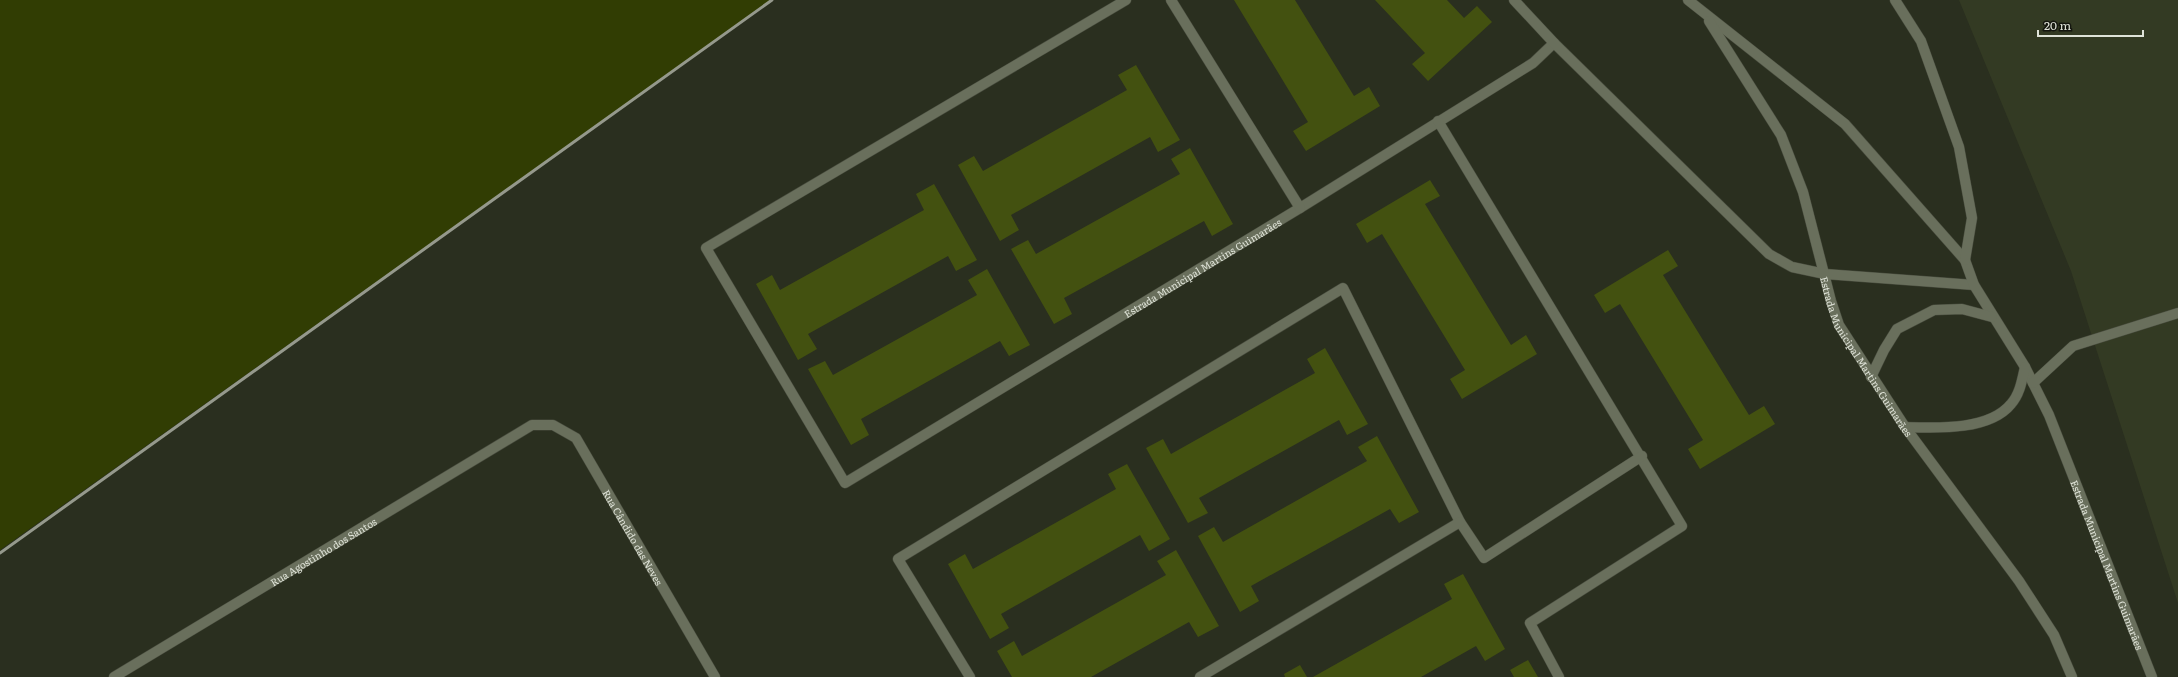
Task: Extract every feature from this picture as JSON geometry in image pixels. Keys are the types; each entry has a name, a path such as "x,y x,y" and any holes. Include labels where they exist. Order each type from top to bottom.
{"street":[{"name":"Estrada Municipal Martins Guimarães","path":"1126,0 706,248 845,483 1300,208 1533,62 1554,43"},
{"path":"1171,0 1300,208"},
{"path":"1514,0 1554,43 1769,254 1792,267 1825,274 1974,285"},
{"name":"Estrada Municipal Martins Guimarães","path":"1688,0 1845,124 1965,260 1974,285 1992,317 2025,367 2049,415 2152,677"},
{"name":"Estrada Municipal Martins Guimarães","path":"1895,0 1922,41 1959,147 1972,218 1965,260"},
{"name":"Estrada Municipal Martins Guimarães","path":"1704,14 1781,135 1803,192 1831,301 1840,325 1871,377 1905,427 2020,581 2054,635 2072,677"},
{"path":"1438,121 1642,456 1682,526 1530,623 1559,677"},
{"path":"970,677 898,559 1343,288 1460,522 1484,558 1642,456"},
{"path":"1871,377 1884,350 1897,329 1934,310 1962,309 1992,317"},
{"path":"2033,382 2073,346 2178,313"},
{"path":"1905,427 1951,428 1991,419 2011,405 2020,389 2025,367"},
{"name":"Rua Agostinho dos Santos","path":"114,677 532,425"},
{"name":"Rua Cândido das Neves","path":"532,425 553,425 576,438 716,677"},
{"path":"1200,677 1460,522"}],"shaded area":[{"path":"1959,0 2178,0 2178,603 2071,271"}],"green space":[{"path":"0,0 772,0 0,550"}],"building":[{"path":"1234,0 1295,0 1354,96 1369,87 1380,106 1306,151 1293,131 1308,122"},
{"path":"1375,0 1447,0 1464,18 1477,6 1492,22 1428,81 1412,64 1425,53"},
{"path":"1136,65 1180,140 1158,152 1150,137 1011,215 1019,230 1000,241 958,165 974,156 983,171 1127,90 1118,75"},
{"path":"1190,148 1233,224 1212,236 1204,221 1064,298 1072,314 1054,324 1011,249 1028,240 1036,254 1180,174 1171,159"},
{"path":"1430,180 1440,196 1425,204 1511,345 1526,335 1537,354 1462,399 1450,379 1465,370 1382,234 1367,243 1356,224"},
{"path":"934,184 977,260 956,271 948,256 808,334 817,349 798,360 756,284 772,275 780,290 924,210 916,194"},
{"path":"1668,250 1678,266 1663,275 1749,415 1764,406 1775,424 1700,469 1688,449 1703,440 1620,304 1605,313 1594,295"},
{"path":"987,269 1030,345 1009,356 1000,341 861,419 869,435 851,445 808,369 825,361 833,375 977,295 968,280"},
{"path":"1325,348 1368,424 1347,435 1339,420 1199,498 1208,513 1188,523 1146,448 1163,439 1171,454 1315,373 1307,359"},
{"path":"1377,436 1419,512 1399,523 1390,509 1251,586 1259,601 1240,612 1198,536 1214,527 1223,542 1367,461 1358,447"},
{"path":"1127,464 1170,539 1149,551 1140,535 1001,614 1009,628 990,639 948,564 965,554 973,569 1116,489 1108,474"},
{"path":"1176,550 1219,626 1198,637 1189,622 1091,677 1012,677 997,651 1014,641 1022,656 1166,575 1157,561"},
{"path":"1463,574 1505,649 1485,661 1476,646 1421,677 1313,677 1452,599 1444,584"},
{"path":"1528,660 1538,677 1514,677 1510,670"},
{"path":"1300,665 1307,677 1285,677 1284,674"}],"railway":[{"path":"0,553 772,0"}]}
